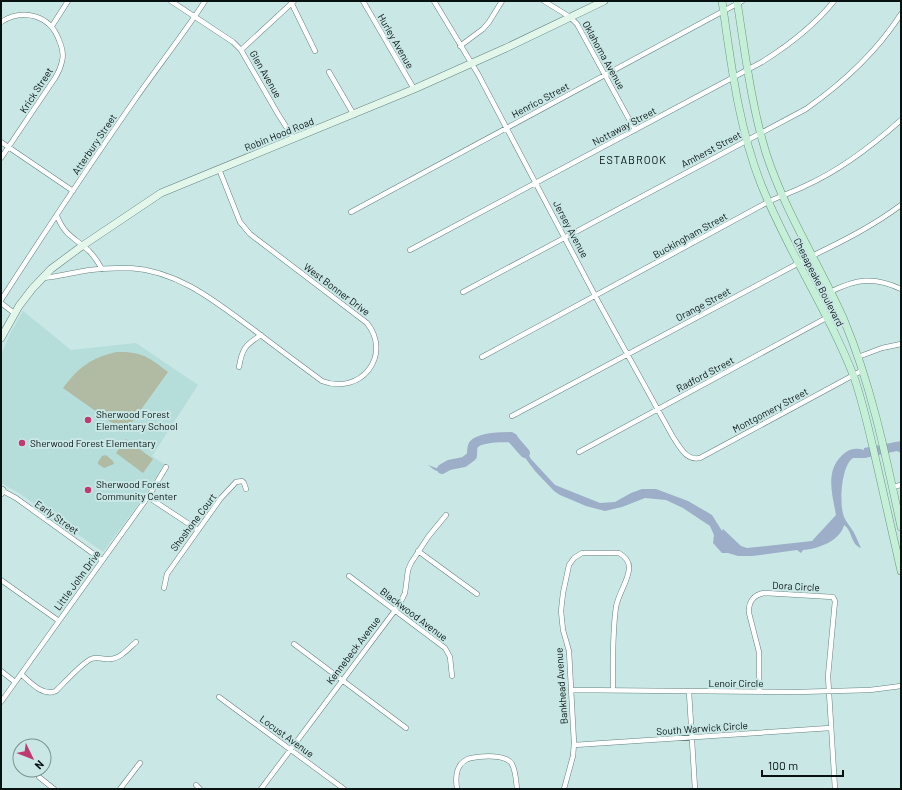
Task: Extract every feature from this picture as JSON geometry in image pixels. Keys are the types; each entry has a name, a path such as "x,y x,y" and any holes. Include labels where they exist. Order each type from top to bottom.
{"main road":[{"name":"Chesapeake Boulevard","path":"722,1 746,141 768,202 853,376 863,404 900,558 901,571"},
{"name":"Chesapeake Boulevard","path":"739,2 748,70 760,133 766,154 782,196 839,311 863,370 874,406 901,527"}],"street":[{"path":"1,22 13,17 28,15 44,20 52,26 68,1"},
{"name":"Glen Avenue","path":"171,1 233,42 241,50 294,139"},
{"name":"Atterbury Street","path":"1,301 151,77 174,48 205,1"},
{"name":"Hurley Avenue","path":"363,1 414,89"},
{"name":"Jersey Avenue","path":"434,1 478,74 673,437 685,455 689,458 696,459"},
{"path":"460,46 483,29 502,1"},
{"name":"Oklahoma Avenue","path":"544,1 570,17 577,24 635,130"},
{"name":"Robin Hood Road","path":"1,338 14,313 42,278 58,263 161,193 414,89 471,64 604,1"},
{"name":"Nottaway Street","path":"410,250 748,70 793,41 821,16 834,1"},
{"path":"241,50 292,2 315,51"},
{"name":"Henrico Street","path":"351,212 739,2"},
{"name":"Amherst Street","path":"463,292 806,109 842,82 875,49 901,14"},
{"name":"Krick Street","path":"1,158 60,69 63,51 57,33 52,26"},
{"path":"329,72 354,114"},
{"name":"Buckingham Street","path":"482,357 768,202 806,186 856,157 901,120"},
{"path":"1,142 74,191"},
{"name":"West Bonner Drive","path":"42,278 102,269 132,269 154,273 185,283 211,297 322,381 335,385 349,384 361,377 371,366 376,351 374,333 367,323 244,229 219,169"},
{"name":"Orange Street","path":"512,416 872,225 901,205"},
{"path":"57,216 60,224 67,234 94,256 102,269"},
{"path":"830,292 849,283 866,280 886,283 901,289"},
{"path":"1,301 14,313"},
{"name":"Radford Street","path":"579,452 839,311"},
{"path":"238,367 240,357 245,347 249,342 261,335"},
{"path":"858,358 882,348 901,344"},
{"name":"Montgomery Street","path":"696,459 863,370"},
{"name":"Little John Drive","path":"1,702 148,497 166,467"},
{"name":"Shoshone Court","path":"164,588 167,574 198,530 235,483 242,481 246,489"},
{"path":"892,487 901,485"},
{"name":"Early Street","path":"1,491 102,560"},
{"path":"148,497 198,530"},
{"name":"Kennebeck Avenue","path":"261,789 395,610 405,593 408,570 418,551 446,515"},
{"path":"418,551 477,594"},
{"name":"Bankhead Avenue","path":"564,789 571,766 574,745 570,651 561,622 561,603 569,565 578,555 587,553 619,553 629,563 629,573 620,593 616,607 614,628 613,690"},
{"name":"Blackwood Avenue","path":"349,576 445,648 450,657 452,676"},
{"path":"1,580 58,621"},
{"name":"Dora Circle","path":"759,692 759,652 749,608 752,599 756,595 765,593 833,597 835,601 828,691"},
{"path":"21,674 43,692 53,693 89,660 97,657 114,659 119,657 136,642"},
{"path":"294,644 406,728"},
{"path":"1,671 15,682"},
{"name":"Lenoir Circle","path":"571,690 759,692 870,690 901,686"},
{"path":"828,691 835,789"},
{"path":"689,692 695,789"},
{"name":"Locust Avenue","path":"219,697 344,789"},
{"name":"South Warwick Circle","path":"574,745 830,728"},
{"path":"457,789 457,772 462,763 471,758 497,757 507,759 512,765 516,777 516,789"},
{"path":"120,789 140,763"},
{"path":"40,778 54,789"},
{"path":"196,785 200,789"}],"shaded area":[{"name":"Sherwood Forest Elementary School","path":"23,311 71,350 136,343 198,385 152,456 164,464 146,494 103,552 19,493 1,483 1,355 11,332"},
{"path":"503,433 516,434 531,459 555,485 600,503 615,502 642,489 656,489 688,501 712,515 722,531 723,529 741,546 747,548 812,541 836,515 831,481 832,473 839,458 846,452 855,449 864,450 864,448 901,441 901,453 897,451 865,458 853,458 849,462 846,469 841,495 842,511 861,548 855,544 849,531 844,525 842,531 833,540 822,546 803,550 801,553 797,550 752,556 738,556 722,553 713,543 714,535 710,526 683,508 666,500 645,498 622,507 605,511 586,506 560,495 554,491 535,471 515,441 505,435 474,445 473,444 470,449 471,458 465,463 455,467 437,471 428,465 439,469 461,461 468,457 469,445 482,438"}],"green space":[{"path":"116,352 132,353 144,356 168,372 130,425 118,427 63,388 86,364 99,357"},
{"path":"126,439 153,459 143,473 116,453"},
{"path":"106,455 113,461 114,464 104,468 98,464 98,462 102,456"}],"waterway":[{"path":"442,469 449,465 464,462 472,456 475,443 484,439 511,437 525,453"}],"place":[{"name":"Sherwood Forest Elementary School","path":"88,420"},
{"name":"Sherwood Forest Elementary","path":"22,443"},
{"name":"Sherwood Forest Community Center","path":"88,490"}],"district":[{"name":"ESTABROOK","path":"633,160"}]}
